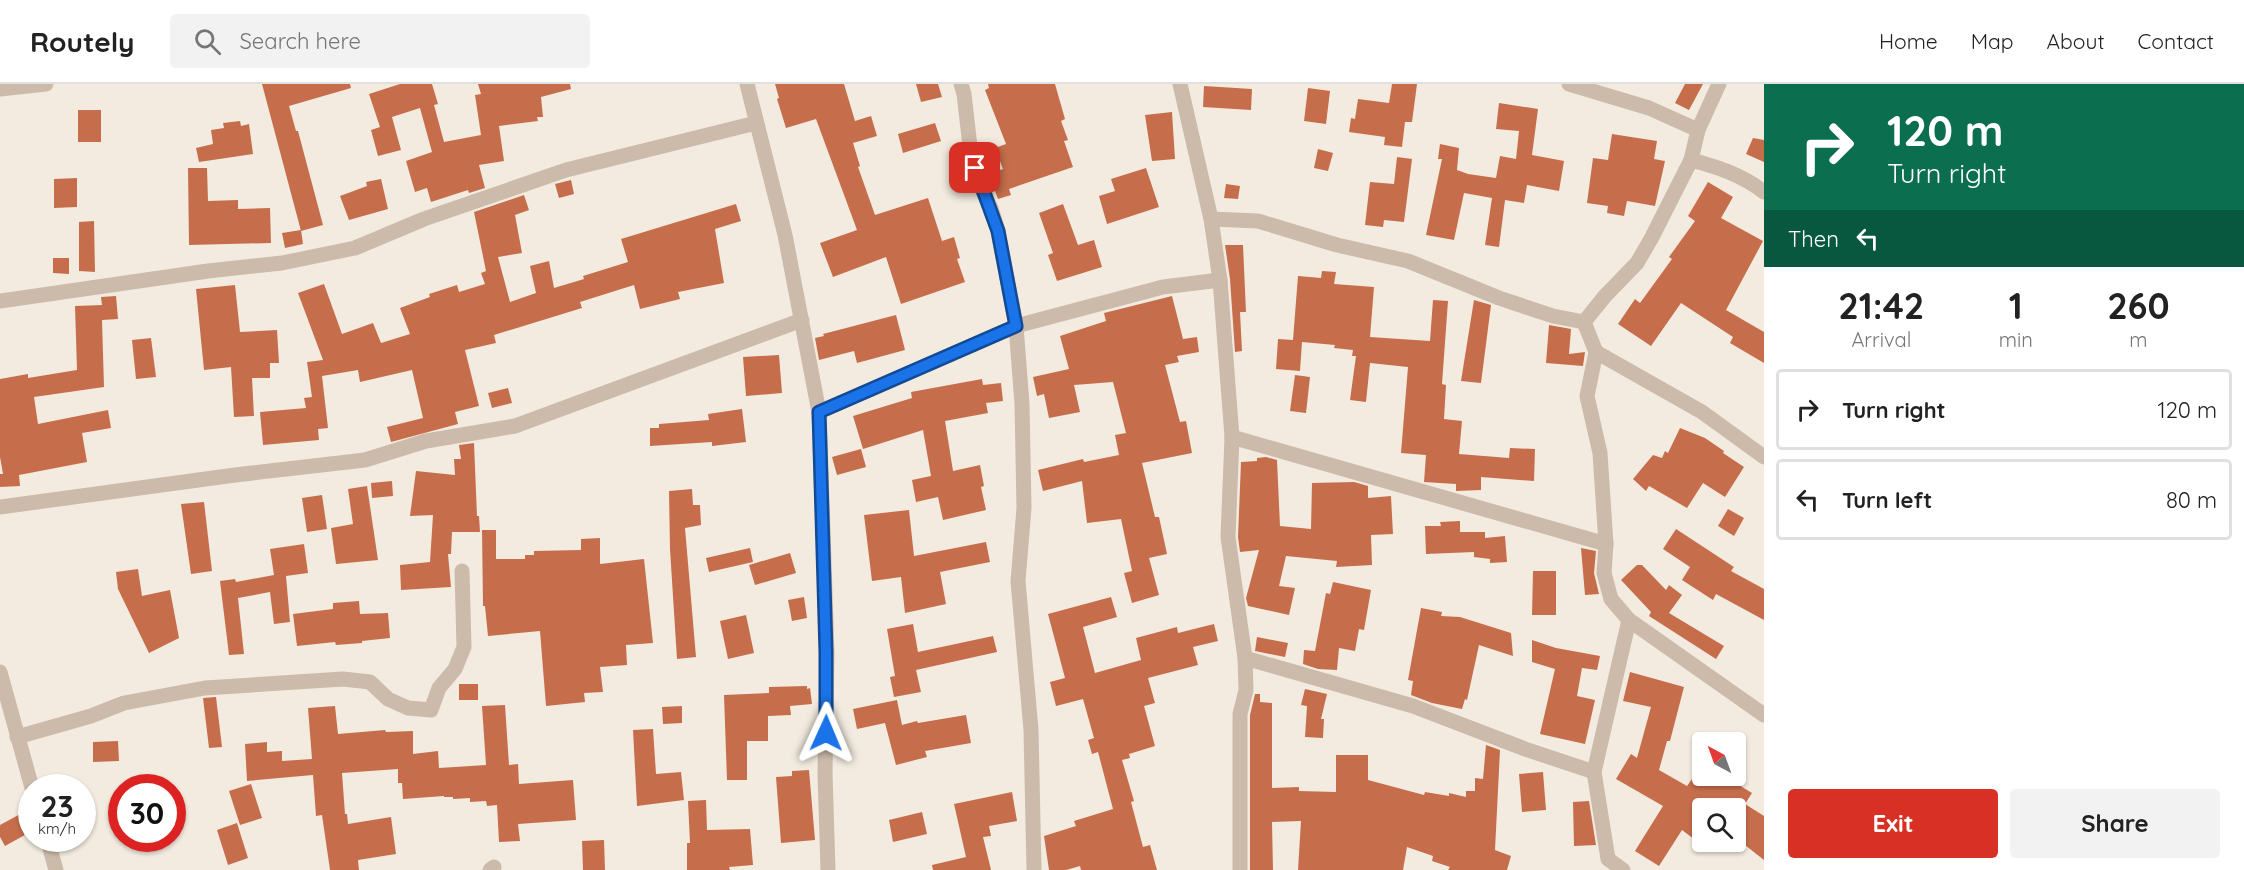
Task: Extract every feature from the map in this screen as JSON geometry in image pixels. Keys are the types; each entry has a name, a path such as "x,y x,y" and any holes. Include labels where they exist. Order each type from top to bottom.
{"street":[{"path":"0,88 46,84"},
{"path":"747,84 785,235 819,412 826,652 825,773 828,870"},
{"path":"961,84 971,155 978,181 991,208 998,231 1016,326 1022,404 1024,508 1018,581 1031,730 1034,870"},
{"path":"1180,84 1211,219 1220,280 1232,438 1228,537 1245,658 1246,690 1240,714 1240,870"},
{"path":"1569,84 1649,108 1698,130"},
{"path":"1584,322 1637,263 1691,160 1698,130 1719,84"},
{"path":"0,301 208,271 282,263 355,249 424,219 566,170 756,123"},
{"path":"1691,160 1730,172 1749,181 1764,192"},
{"path":"1211,219 1258,221 1337,245 1408,261 1499,298 1553,316 1584,322"},
{"path":"819,412 1016,326 1163,287 1220,280"},
{"path":"0,507 236,474 365,460 426,441 515,426 802,320"},
{"path":"1584,322 1596,352 1587,396 1600,453 1606,544 1604,573 1611,599 1629,620 1764,715"},
{"path":"1596,352 1702,412 1764,458"},
{"path":"1232,438 1606,544"},
{"path":"17,737 91,716 124,703 205,688 343,679 370,682 388,699 408,708 431,710 439,688 455,669 464,648 462,571"},
{"path":"1623,870 1608,859 1594,772 1629,620"},
{"path":"1245,658 1413,706 1525,749 1594,772"},
{"path":"0,672 28,774"},
{"path":"51,852 56,870"}],"building":[{"path":"262,84 350,84 351,88 289,106 323,225 301,231"},
{"path":"400,84 432,84 438,104 434,105 444,142 481,135 475,95 481,94 478,84 570,84 571,89 541,97 543,117 537,117 538,121 499,126 504,161 479,165 485,188 469,193 468,190 431,202 427,188 415,192 406,161 432,152 420,108 392,117 401,150 378,156 371,130 380,127 369,94"},
{"path":"775,84 844,84 855,121 871,116 877,136 853,143 860,166 858,167 875,215 928,198 942,241 954,237 960,258 957,259 965,282 901,304 886,257 833,277 820,243 857,230 816,119 786,128"},
{"path":"916,84 938,84 942,97 921,102"},
{"path":"988,84 1055,84 1065,119 1061,121 1068,140 1064,141 1073,167 1009,189 1011,195 998,199 989,174 1003,169 995,148 1006,144 985,90 989,88"},
{"path":"1392,84 1417,84 1412,122 1405,122 1402,147 1384,145 1385,137 1349,132 1351,118 1355,119 1358,99 1389,103"},
{"path":"1685,84 1703,84 1689,110 1675,103"},
{"path":"1204,86 1252,89 1251,110 1203,107"},
{"path":"1308,88 1330,91 1326,124 1304,121"},
{"path":"1499,103 1538,109 1532,155 1564,161 1559,191 1527,185 1524,203 1505,200 1499,247 1485,245 1492,198 1464,193 1454,240 1426,235 1442,159 1438,159 1440,144 1459,148 1457,170 1468,174 1496,178 1500,156 1516,159 1519,131 1496,129"},
{"path":"78,110 101,110 101,142 78,142"},
{"path":"1172,112 1175,159 1152,161 1145,115"},
{"path":"240,121 241,126 249,124 253,154 199,162 196,148 213,144 211,130 224,128 223,123"},
{"path":"935,123 941,141 903,153 898,134"},
{"path":"1612,134 1657,141 1654,159 1665,161 1655,206 1627,201 1624,216 1607,213 1608,206 1587,203 1593,158 1608,160"},
{"path":"1753,138 1764,140 1764,162 1746,154"},
{"path":"1318,149 1333,153 1328,171 1314,168"},
{"path":"1397,157 1412,159 1404,222 1384,220 1383,227 1365,225 1370,182 1394,184"},
{"path":"188,168 207,168 208,201 238,200 238,209 270,208 271,243 189,245"},
{"path":"1146,168 1159,207 1107,224 1099,196 1115,191 1111,179"},
{"path":"77,178 77,207 54,208 54,179"},
{"path":"381,179 388,209 349,220 340,196 367,186 366,182"},
{"path":"571,180 574,194 559,198 555,184"},
{"path":"1708,182 1733,197 1721,218 1763,241 1726,310 1764,332 1764,363 1730,343 1733,337 1681,303 1651,346 1618,324 1635,299 1640,303 1672,259 1669,257 1695,221 1688,216"},
{"path":"1226,184 1240,186 1238,199 1224,198"},
{"path":"524,195 529,210 515,215 522,253 498,257 510,302 536,293 530,266 549,261 554,288 628,262 621,239 736,204 741,221 715,229 724,283 678,292 680,299 640,309 634,285 580,302 582,308 494,335 496,343 465,350 479,406 455,412 458,424 391,442 387,427 423,418 412,370 360,382 358,370 322,376 328,428 318,429 319,440 263,445 260,412 306,408 304,398 312,397 307,362 323,360 298,293 324,284 342,334 373,323 381,343 410,334 400,308 430,297 429,294 457,285 459,292 485,284 481,273 486,271 474,212"},
{"path":"1063,204 1078,245 1094,240 1102,267 1057,281 1048,255 1053,253 1039,213"},
{"path":"94,221 95,272 79,271 79,222"},
{"path":"301,230 303,244 285,248 282,233"},
{"path":"1225,245 1243,245 1246,312 1240,312 1242,351 1235,352 1230,279"},
{"path":"53,258 69,258 69,274 53,273"},
{"path":"1322,271 1336,272 1334,284 1374,287 1370,337 1430,341 1433,300 1448,301 1442,384 1446,385 1444,419 1462,421 1459,454 1509,458 1510,448 1535,449 1534,481 1481,477 1481,490 1456,491 1456,484 1424,482 1426,455 1401,453 1408,367 1370,363 1366,402 1350,400 1356,356 1352,356 1353,350 1334,348 1335,345 1302,342 1300,371 1276,369 1278,339 1293,340 1298,276 1321,278"},
{"path":"235,285 240,332 277,330 279,363 270,363 270,378 252,378 254,416 234,417 231,367 204,370 196,289"},
{"path":"116,296 118,319 102,320 104,387 34,397 38,424 108,410 111,428 82,433 87,462 19,475 20,486 0,487 0,474 3,474 0,457 0,379 28,374 28,378 77,370 75,306 102,305 101,297"},
{"path":"1172,296 1183,339 1197,337 1199,352 1177,356 1179,362 1165,365 1180,422 1186,421 1192,453 1142,463 1155,517 1159,517 1167,554 1149,558 1159,595 1132,603 1124,573 1132,571 1121,519 1087,523 1082,481 1043,491 1038,470 1083,459 1084,462 1119,455 1115,435 1126,433 1113,382 1074,385 1080,412 1049,418 1044,394 1037,396 1033,377 1069,369 1060,336 1106,321 1104,313"},
{"path":"1474,300 1491,305 1481,383 1461,381"},
{"path":"896,315 905,350 857,363 854,351 819,360 815,338"},
{"path":"1549,325 1571,329 1569,354 1585,352 1583,366 1546,363"},
{"path":"151,338 156,377 136,379 132,340"},
{"path":"779,355 782,393 746,396 743,357"},
{"path":"1295,375 1310,377 1306,413 1290,411"},
{"path":"982,379 983,385 1001,383 1003,401 986,403 988,413 945,421 953,471 980,465 984,486 981,487 986,510 943,520 938,497 916,502 912,480 931,476 923,430 863,449 853,416 912,398 911,392"},
{"path":"508,388 512,403 492,408 488,393"},
{"path":"742,409 746,442 712,446 712,442 650,446 650,428 659,428 659,424 709,420 708,414"},
{"path":"1680,428 1705,438 1744,467 1725,497 1703,483 1687,508 1649,486 1646,491 1633,479 1653,455 1662,458 1665,451 1668,453"},
{"path":"474,443 477,516 479,516 480,532 452,532 451,554 448,554 451,587 401,590 400,565 430,562 433,515 410,516 416,471 455,475 454,459 461,459 459,445"},
{"path":"861,449 866,467 837,475 832,457"},
{"path":"1266,457 1277,460 1280,526 1311,529 1312,483 1354,482 1368,486 1368,498 1391,496 1393,534 1371,535 1372,565 1336,567 1337,561 1286,556 1279,586 1295,588 1289,615 1248,606 1246,598 1259,550 1240,552 1238,537 1241,462 1257,461 1257,458"},
{"path":"392,481 393,496 372,498 371,483"},
{"path":"367,486 378,560 336,564 331,528 353,524 348,489"},
{"path":"692,489 693,505 700,505 701,525 685,528 696,657 677,659 669,491"},
{"path":"322,495 327,529 307,532 302,498"},
{"path":"204,502 212,571 191,574 181,504"},
{"path":"1728,509 1744,518 1734,536 1718,526"},
{"path":"909,510 914,556 986,542 990,562 940,572 946,604 905,613 901,577 872,581 864,515"},
{"path":"1460,521 1460,532 1485,532 1485,538 1505,536 1507,562 1490,563 1490,559 1474,557 1474,552 1426,554 1425,526 1441,526 1440,522"},
{"path":"1676,529 1734,567 1731,571 1764,589 1764,620 1716,594 1713,600 1682,580 1690,567 1663,549"},
{"path":"482,530 496,530 496,559 525,559 525,555 534,555 534,551 581,550 581,539 600,538 600,564 644,559 653,643 626,645 627,665 600,667 603,692 584,693 585,702 546,706 540,631 488,636 485,606 483,606"},
{"path":"304,544 308,573 286,576 290,622 274,624 270,592 238,598 244,654 229,655 220,581 235,579 236,582 274,575 270,549"},
{"path":"750,548 753,562 709,572 706,558"},
{"path":"1581,548 1596,551 1594,573 1599,594 1585,595"},
{"path":"790,553 796,573 755,585 749,565"},
{"path":"1637,565 1642,565 1666,590 1669,585 1682,595 1669,613 1724,646 1716,659 1649,616 1651,612 1621,580"},
{"path":"138,569 142,596 170,590 179,638 149,653 118,589 116,572"},
{"path":"1533,571 1556,571 1556,615 1532,615"},
{"path":"1333,582 1371,590 1364,630 1359,629 1355,651 1339,648 1337,670 1318,669 1303,664 1304,650 1315,651 1326,593 1330,594"},
{"path":"804,597 807,618 792,621 788,600"},
{"path":"1111,597 1117,617 1083,627 1095,673 1141,660 1136,638 1177,627 1178,633 1214,624 1218,641 1193,647 1198,665 1148,678 1155,703 1144,706 1155,746 1129,754 1130,758 1122,760 1134,801 1131,802 1143,847 1150,845 1157,870 1081,870 1080,866 1066,870 1049,870 1044,836 1076,826 1074,821 1113,809 1098,752 1092,754 1088,740 1094,738 1083,699 1056,706 1050,682 1065,678 1048,614"},
{"path":"359,601 360,614 388,613 390,638 362,641 362,643 336,645 335,642 297,646 293,614 333,609 333,603"},
{"path":"1421,608 1442,612 1441,616 1460,617 1511,633 1513,656 1479,645 1467,700 1465,699 1462,709 1432,703 1411,695 1413,681 1408,680"},
{"path":"746,615 754,653 728,659 720,621"},
{"path":"913,624 918,652 993,636 997,652 916,670 921,692 894,697 890,677 895,676 887,629"},
{"path":"1257,637 1288,643 1285,657 1255,651"},
{"path":"1532,640 1556,648 1600,656 1597,670 1582,668 1577,696 1595,700 1585,744 1540,734 1555,669 1532,662"},
{"path":"1630,672 1684,687 1670,741 1667,741 1659,770 1687,786 1692,779 1692,786 1740,786 1752,793 1746,802 1746,798 1692,798 1692,838 1682,830 1659,866 1635,851 1663,806 1616,779 1631,754 1637,758 1651,707 1623,701"},
{"path":"459,684 478,684 478,700 459,700"},
{"path":"807,686 807,689 810,688 812,704 790,706 791,715 768,716 768,741 747,741 747,780 727,780 724,695 769,693 769,687"},
{"path":"1305,689 1327,694 1321,719 1324,719 1323,738 1305,737 1307,706 1301,705"},
{"path":"1255,694 1260,694 1260,702 1272,703 1272,788 1299,787 1299,791 1336,792 1336,755 1368,755 1368,780 1424,795 1425,792 1449,796 1449,793 1466,797 1466,791 1475,791 1475,778 1483,779 1486,745 1500,750 1495,850 1511,856 1507,870 1448,870 1450,867 1432,861 1433,856 1407,847 1403,870 1298,870 1301,821 1272,822 1273,870 1250,870 1250,715"},
{"path":"216,697 222,747 209,748 203,698"},
{"path":"897,700 902,725 966,715 971,743 925,751 927,757 896,765 885,723 857,729 853,709"},
{"path":"505,705 509,765 518,764 519,784 573,780 576,820 518,824 520,841 499,842 497,805 487,806 486,801 470,802 470,798 453,799 453,797 444,796 403,799 402,783 398,783 398,769 342,773 345,814 347,814 348,824 391,817 396,854 358,860 359,870 330,870 322,815 316,816 313,775 247,781 245,744 267,742 267,752 282,751 282,761 312,759 308,708 335,706 338,734 385,730 386,732 413,731 413,754 438,751 439,768 486,765 482,706"},
{"path":"682,706 682,723 663,724 662,707"},
{"path":"653,729 656,774 681,772 684,800 637,806 633,730"},
{"path":"118,741 119,761 93,762 93,742"},
{"path":"809,770 815,840 781,843 776,777 792,776 792,771"},
{"path":"1543,772 1546,810 1522,812 1519,774"},
{"path":"251,784 262,818 240,825 229,791"},
{"path":"1012,792 1017,821 989,826 991,836 983,837 991,870 933,870 932,865 966,857 954,804"},
{"path":"706,800 707,830 750,829 753,865 729,867 730,870 687,870 687,843 690,843 688,801"},
{"path":"1589,801 1596,845 1574,846 1573,802"},
{"path":"1746,805 1764,816 1764,860 1746,846"},
{"path":"922,812 927,834 893,842 889,820"},
{"path":"18,815 18,839 5,846 0,837 0,825"},
{"path":"237,823 248,858 228,865 217,830"},
{"path":"604,840 605,870 583,870 582,841"}],"route":[{"path":"826,733 819,412 1016,326 998,231 975,168"}]}
